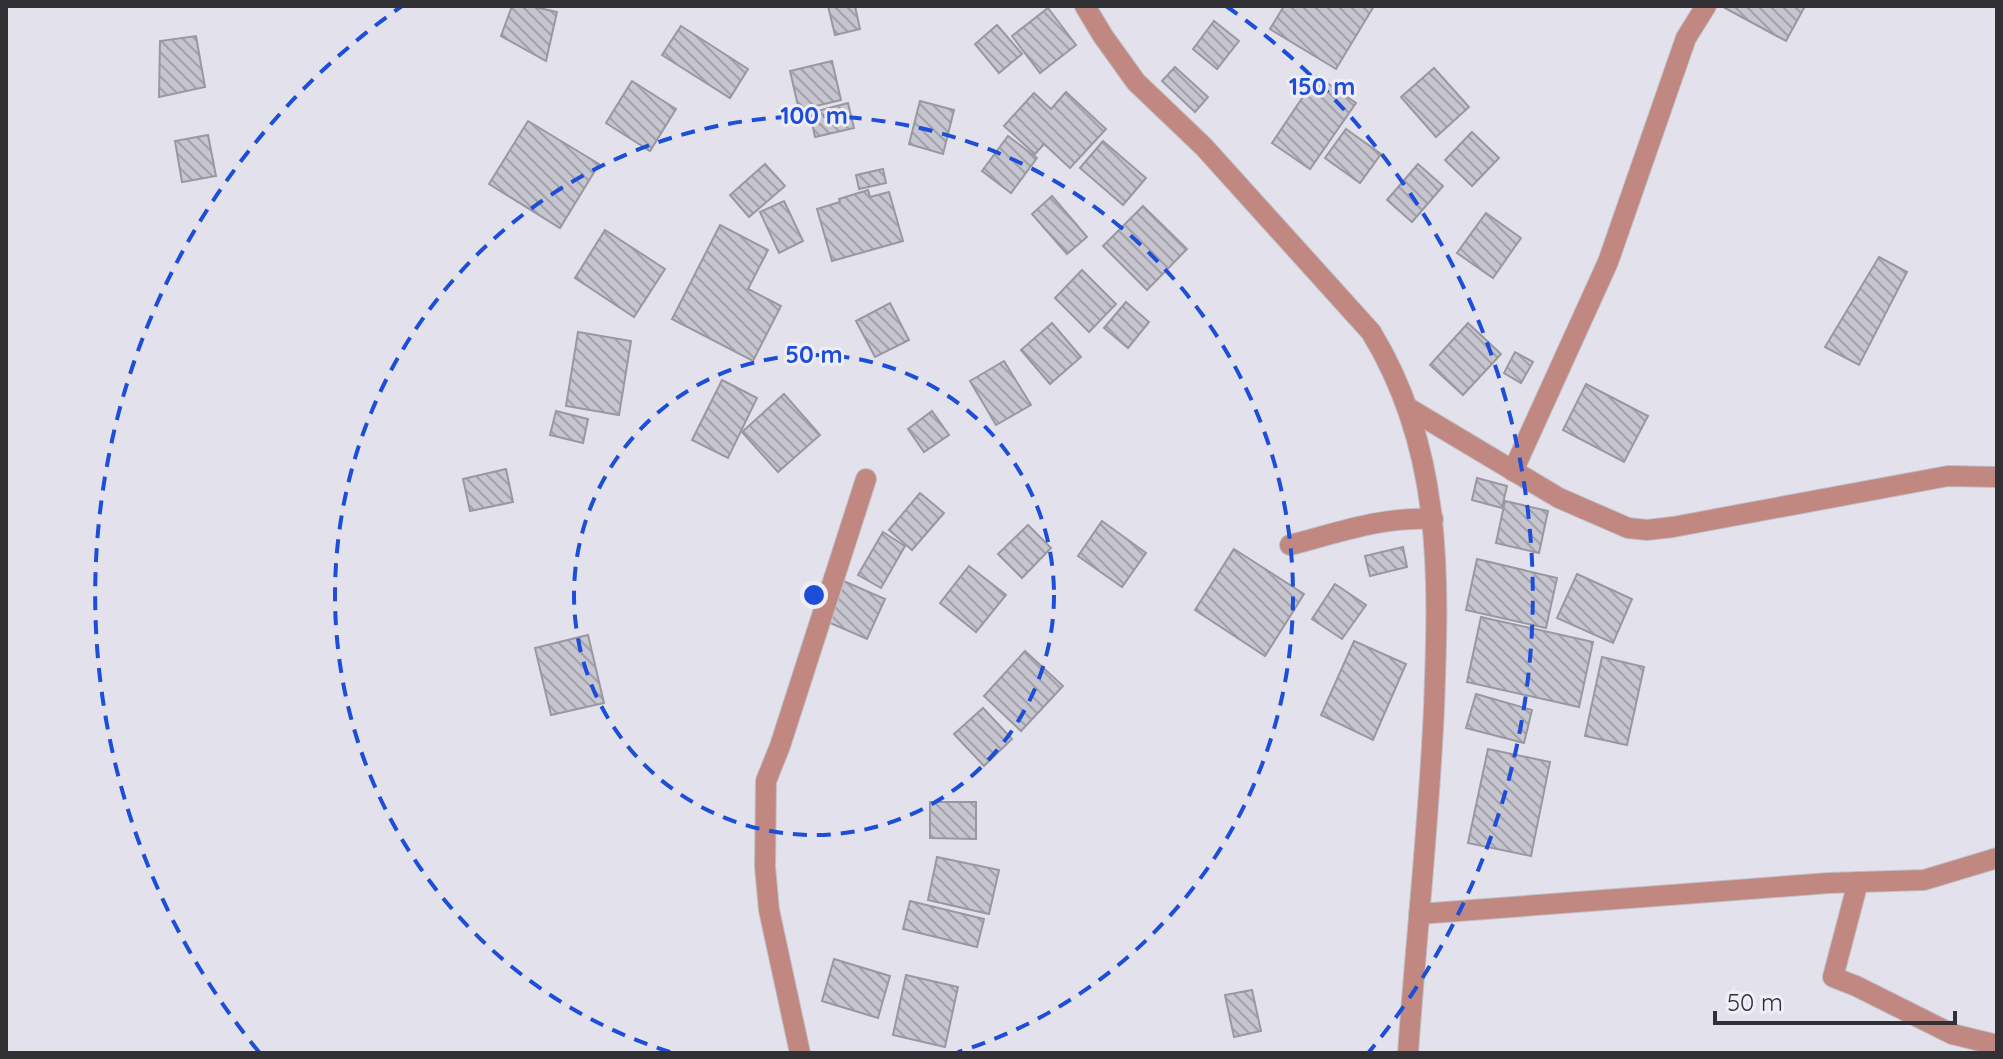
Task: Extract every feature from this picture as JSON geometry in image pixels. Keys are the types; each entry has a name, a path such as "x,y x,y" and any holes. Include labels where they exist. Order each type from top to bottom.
{"street":[{"path":"1085,6 1136,82 1204,147 1371,332 1410,409 1428,479 1438,609 1430,790 1408,1053"},
{"path":"1513,471 1608,262 1686,38 1706,6"},
{"path":"1410,409 1559,498 1628,528 1647,530 1948,476 1997,477"},
{"path":"800,1053 769,910 764,820 766,781 866,479"},
{"path":"1290,545 1366,523 1400,518 1433,519"},
{"path":"1419,914 1858,882 1924,880 1997,858"},
{"path":"1858,882 1833,977 1952,1034 1997,1045"}],"building":[{"path":"512,6 531,6 557,12 546,61 501,36"},
{"path":"828,6 855,6 860,29 835,35"},
{"path":"1284,6 1374,6 1336,69 1270,29"},
{"path":"1726,6 1805,6 1786,41"},
{"path":"1048,8 1076,45 1040,73 1012,36"},
{"path":"1214,21 1239,41 1217,69 1193,49"},
{"path":"997,25 1022,54 999,73 975,44"},
{"path":"681,26 748,69 730,98 662,55"},
{"path":"196,36 205,87 159,97 160,41"},
{"path":"832,61 841,100 799,110 790,71"},
{"path":"1175,67 1208,97 1195,112 1162,81"},
{"path":"1434,68 1469,107 1436,137 1401,97"},
{"path":"1317,76 1356,103 1310,169 1272,143"},
{"path":"632,81 676,109 650,151 606,123"},
{"path":"1066,92 1106,129 1070,168 1044,144 1035,154 1004,126 1034,93 1051,109"},
{"path":"920,101 954,110 943,154 909,144"},
{"path":"848,103 854,128 815,137 810,113"},
{"path":"528,121 599,164 560,228 489,184"},
{"path":"1346,129 1381,154 1360,183 1325,158"},
{"path":"1472,132 1499,158 1472,186 1445,160"},
{"path":"208,135 216,176 182,182 175,141"},
{"path":"1008,136 1037,158 1011,193 982,171"},
{"path":"1103,141 1146,178 1123,205 1080,168"},
{"path":"765,164 785,186 749,217 730,195"},
{"path":"1418,164 1443,186 1412,222 1387,200"},
{"path":"883,169 886,183 859,189 856,175"},
{"path":"868,190 870,197 889,192 903,241 832,261 817,209"},
{"path":"1052,196 1087,237 1067,254 1032,214"},
{"path":"784,201 803,241 779,253 760,212"},
{"path":"1143,206 1187,249 1147,290 1103,246"},
{"path":"1486,213 1521,238 1493,278 1457,253"},
{"path":"720,225 768,250 748,289 781,306 753,361 672,319"},
{"path":"605,230 665,269 634,317 575,278"},
{"path":"1879,257 1907,272 1859,365 1825,347"},
{"path":"1082,270 1116,304 1089,332 1055,298"},
{"path":"1126,302 1149,322 1128,348 1104,328"},
{"path":"890,303 909,340 875,357 856,321"},
{"path":"1052,323 1081,357 1050,384 1021,350"},
{"path":"1468,323 1501,354 1463,395 1430,365"},
{"path":"578,332 631,341 619,415 566,406"},
{"path":"1515,352 1533,362 1521,383 1504,373"},
{"path":"1004,361 1031,405 996,425 970,381"},
{"path":"722,380 757,398 728,458 692,440"},
{"path":"1586,384 1648,416 1624,462 1563,430"},
{"path":"784,394 820,435 778,472 742,432"},
{"path":"556,411 588,419 583,443 550,435"},
{"path":"932,411 949,435 924,452 908,429"},
{"path":"506,469 513,502 470,511 463,479"},
{"path":"1477,478 1507,486 1502,508 1472,500"},
{"path":"920,493 944,513 912,550 889,530"},
{"path":"1505,501 1548,511 1539,553 1496,543"},
{"path":"1102,521 1146,553 1122,587 1078,556"},
{"path":"1028,525 1051,548 1022,578 998,554"},
{"path":"883,532 905,546 881,588 858,575"},
{"path":"1403,547 1407,567 1370,576 1365,556"},
{"path":"1234,549 1304,594 1265,656 1195,610"},
{"path":"1477,559 1557,578 1546,628 1466,610"},
{"path":"969,566 1006,595 976,632 940,603"},
{"path":"1577,574 1632,599 1613,643 1557,618"},
{"path":"839,579 885,599 867,639 821,619"},
{"path":"1335,584 1366,605 1342,639 1312,619"},
{"path":"1481,617 1593,642 1579,707 1467,682"},
{"path":"588,635 604,703 551,715 535,648"},
{"path":"1354,641 1406,664 1373,740 1321,715"},
{"path":"1025,651 1063,686 1021,731 984,696"},
{"path":"1602,657 1644,667 1627,745 1585,736"},
{"path":"1476,694 1532,710 1524,743 1466,728"},
{"path":"983,708 1012,739 984,766 954,734"},
{"path":"1488,749 1550,762 1531,856 1468,843"},
{"path":"930,802 976,802 976,839 930,838"},
{"path":"937,857 999,870 989,914 928,900"},
{"path":"910,901 984,919 977,947 903,929"},
{"path":"834,959 890,976 878,1018 822,1001"},
{"path":"906,975 958,987 945,1047 893,1035"},
{"path":"1252,990 1261,1031 1234,1037 1225,995"}]}
